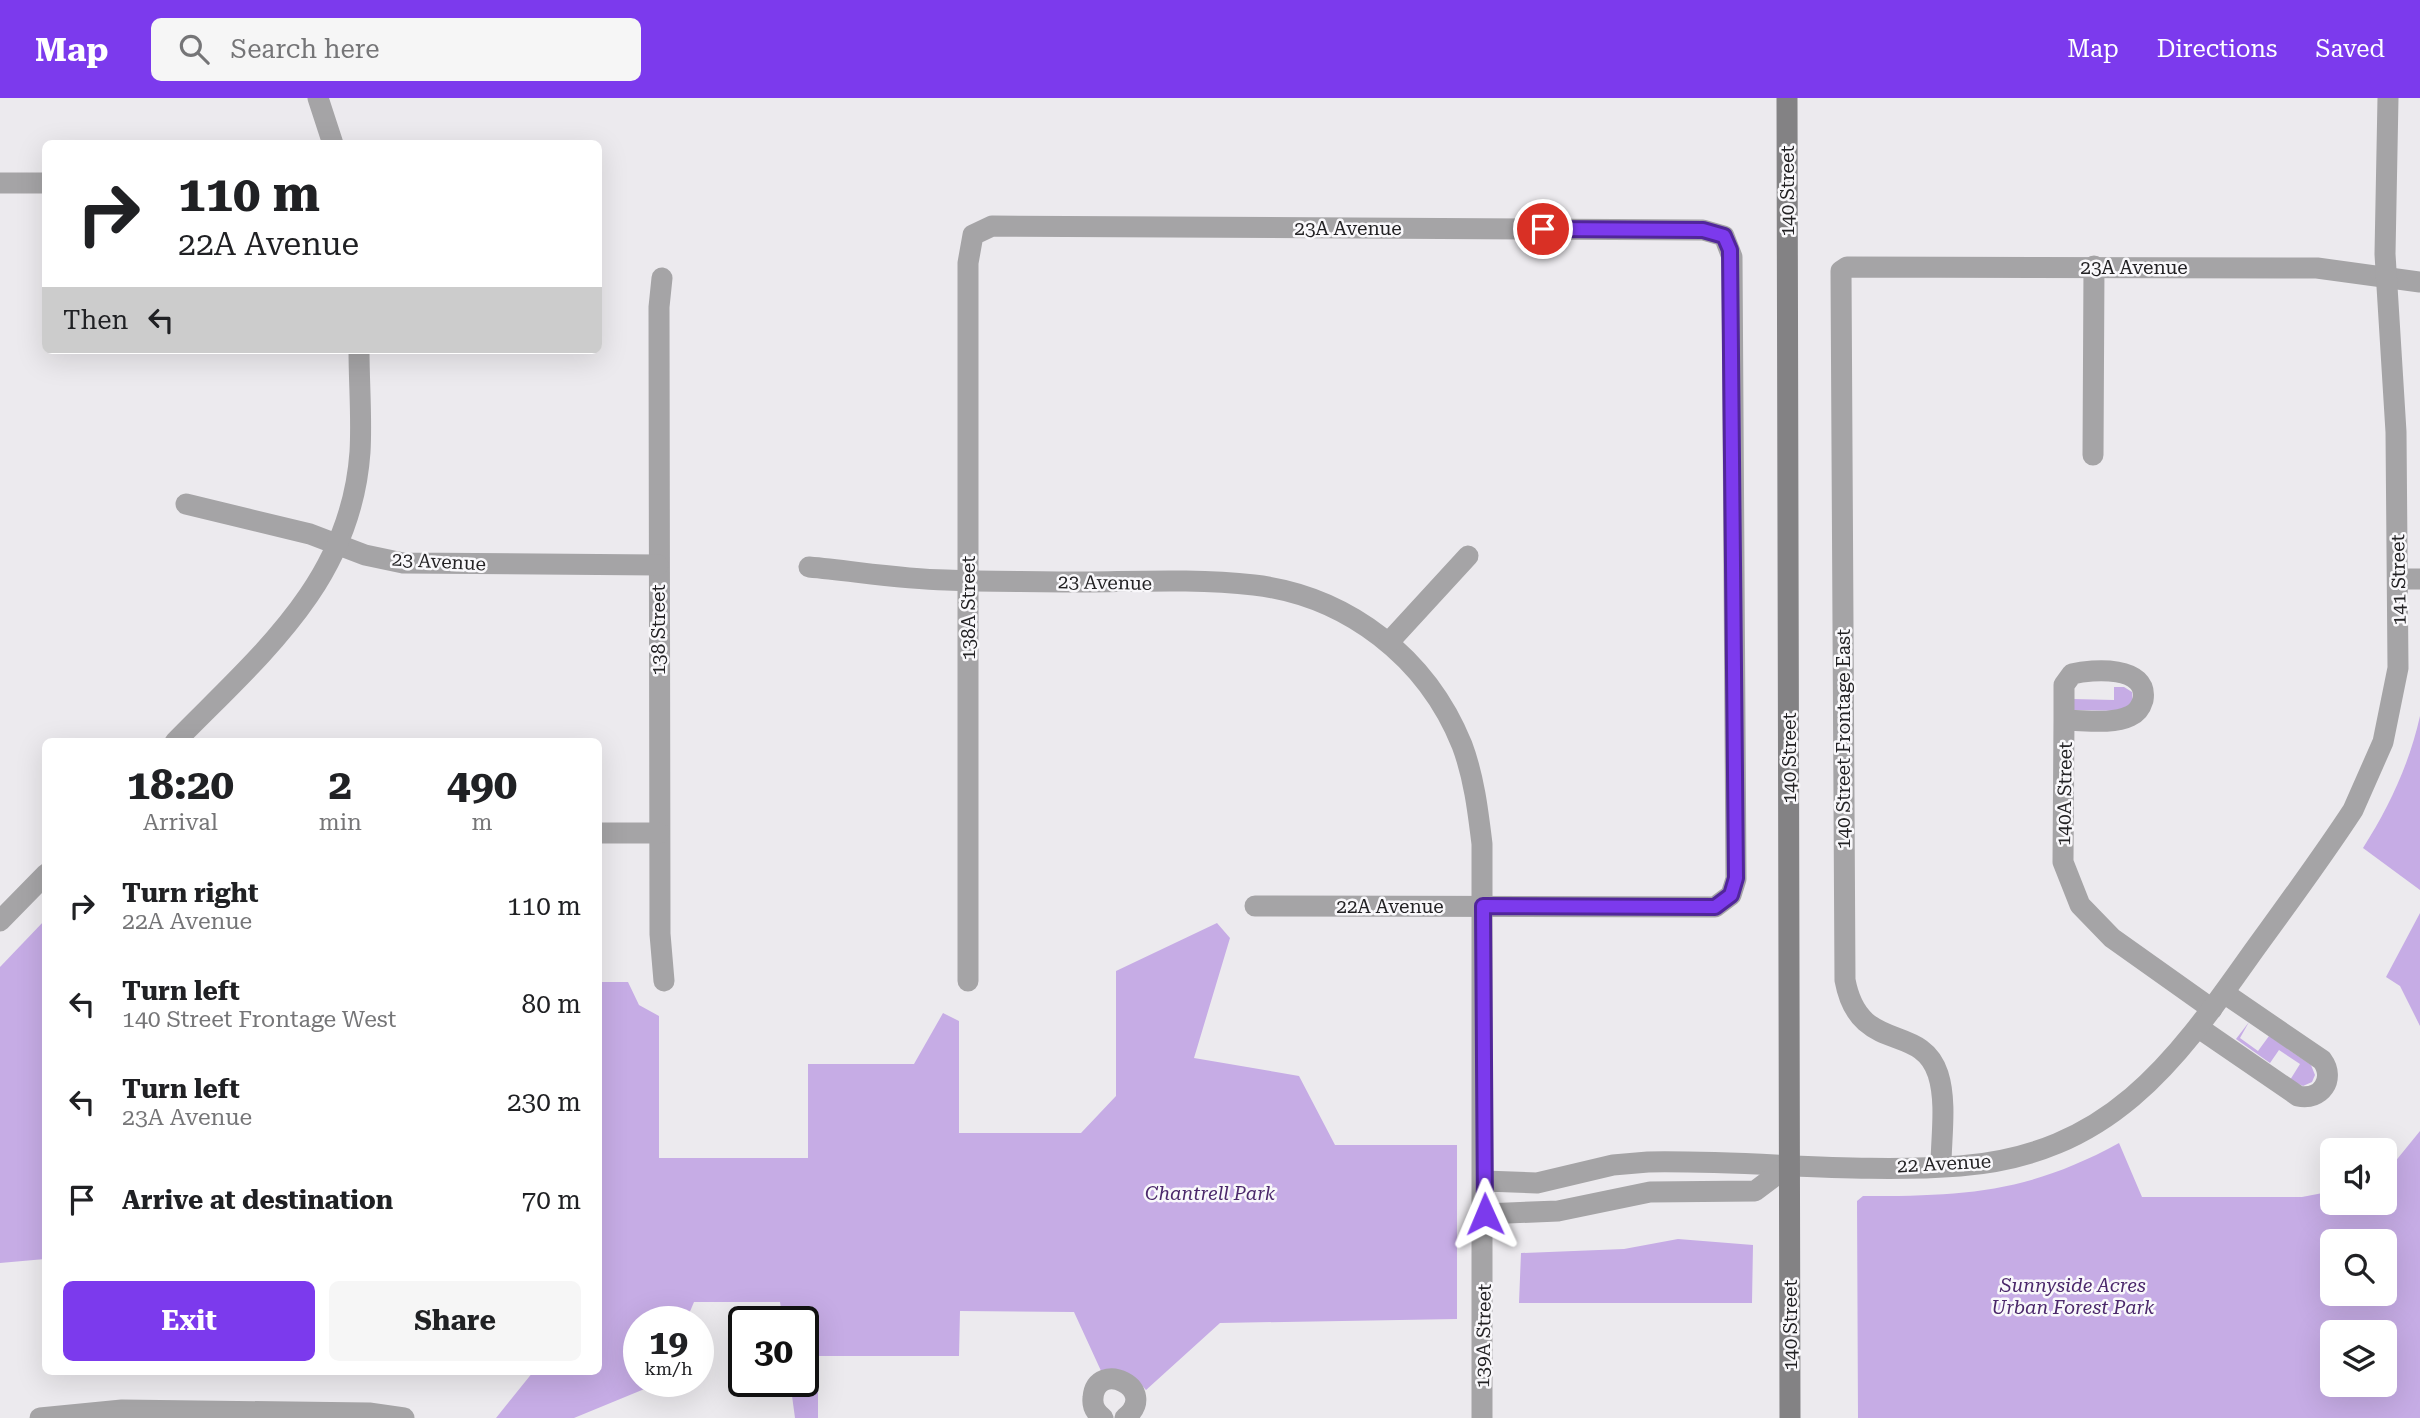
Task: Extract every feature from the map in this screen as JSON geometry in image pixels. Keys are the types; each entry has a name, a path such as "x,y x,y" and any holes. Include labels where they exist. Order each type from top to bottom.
{"main road":[{"name":"140 Street","path":"1787,98 1790,1418"}],"street":[{"path":"318,98 332,140"},
{"name":"141 Street","path":"2218,1001 2339,831 2375,765 2395,693 2398,579 2396,432 2385,254 2388,98"},
{"path":"0,183 42,183"},
{"name":"23A Avenue","path":"973,235 992,226 1703,230 1724,236 1732,257 1736,878 1731,895"},
{"name":"138A Street","path":"968,981 968,263 973,235"},
{"path":"2093,455 2094,266"},
{"name":"23A Avenue","path":"1847,267 2317,268 2420,282"},
{"name":"140 Street Frontage East","path":"1847,267 1841,271 1845,980 1849,1000 1859,1017 1874,1030 1912,1043 1928,1056 1938,1073 1941,1093 1941,1166"},
{"name":"138 Street","path":"662,278 659,307 658,565 659,833 664,981"},
{"path":"179,738 287,627 319,584 339,545 349,516 360,453 359,354"},
{"name":"23 Avenue","path":"186,503 339,545 365,555 403,563 658,565"},
{"path":"1389,642 1468,556"},
{"name":"23 Avenue","path":"809,567 968,580 1254,585 1314,600 1343,612 1389,642"},
{"path":"2398,579 2420,579"},
{"name":"139A Street","path":"1389,642 1432,689 1462,746 1478,808 1482,844 1483,906 1485,1214 1482,1418"},
{"name":"140A Street","path":"2064,720 2063,862 2080,905 2112,938 2322,1060 2328,1073 2325,1087 2312,1096 2298,1096 2199,1028"},
{"path":"602,833 659,833"},
{"path":"0,921 42,878"},
{"name":"22A Avenue","path":"1255,906 1715,907 1731,895"},
{"name":"22 Avenue","path":"1484,1181 1536,1182 1613,1165 1648,1162 1752,1161 1788,1166 1941,1166 2014,1156 2090,1126 2157,1078 2218,1001"},
{"path":"1648,1162 1650,1192"},
{"path":"1485,1214 1558,1210 1650,1192 1755,1191 1788,1166"},
{"path":"1103,1418 1094,1409 1093,1396 1100,1384 1112,1379 1125,1382 1134,1393 1134,1408 1125,1418"},
{"path":"40,1418 122,1410 369,1413 404,1418"}],"green space":[{"path":"2114,687 2124,687 2132,692 2133,703 2126,711 2073,710 2073,699 2114,700"},
{"path":"2420,716 2420,890 2363,848 2397,785"},
{"path":"2420,913 2420,1026 2400,986 2386,977"},
{"path":"42,923 42,1259 0,1263 0,967"},
{"name":"Chantrell Park","path":"1217,923 1230,938 1194,1058 1299,1076 1335,1145 1457,1145 1457,1319 1220,1323 1146,1390 1139,1382 1102,1373 1074,1312 960,1311 959,1356 819,1356 819,1306 781,1306 780,1302 694,1302 692,1306 623,1306 625,1397 574,1418 496,1418 531,1375 602,1375 602,982 628,982 639,1005 659,1016 659,1158 808,1158 808,1064 914,1064 943,1013 959,1021 959,1133 1081,1133 1116,1096 1116,971"},
{"path":"2249,1022 2240,1038 2258,1051 2269,1036 2311,1065 2315,1075 2312,1082 2303,1086 2290,1080 2300,1064 2279,1050 2270,1063 2236,1039"},
{"name":"Sunnyside Acres Urban Forest Park","path":"2420,1131 2420,1418 1858,1418 1857,1201 1863,1196 1933,1195 2025,1182 2086,1160 2119,1143 2142,1197 2302,1197 2320,1194 2320,1215 2397,1215 2397,1159"},
{"path":"1678,1239 1753,1245 1752,1303 1519,1303 1521,1253 1624,1249"},
{"name":"Chantrell Park","path":"792,1397 818,1397 818,1418 795,1418"}],"route":[{"path":"1485,1214 1483,906 1715,907 1731,895 1736,878 1730,250 1724,236 1703,230 1543,229"}]}
